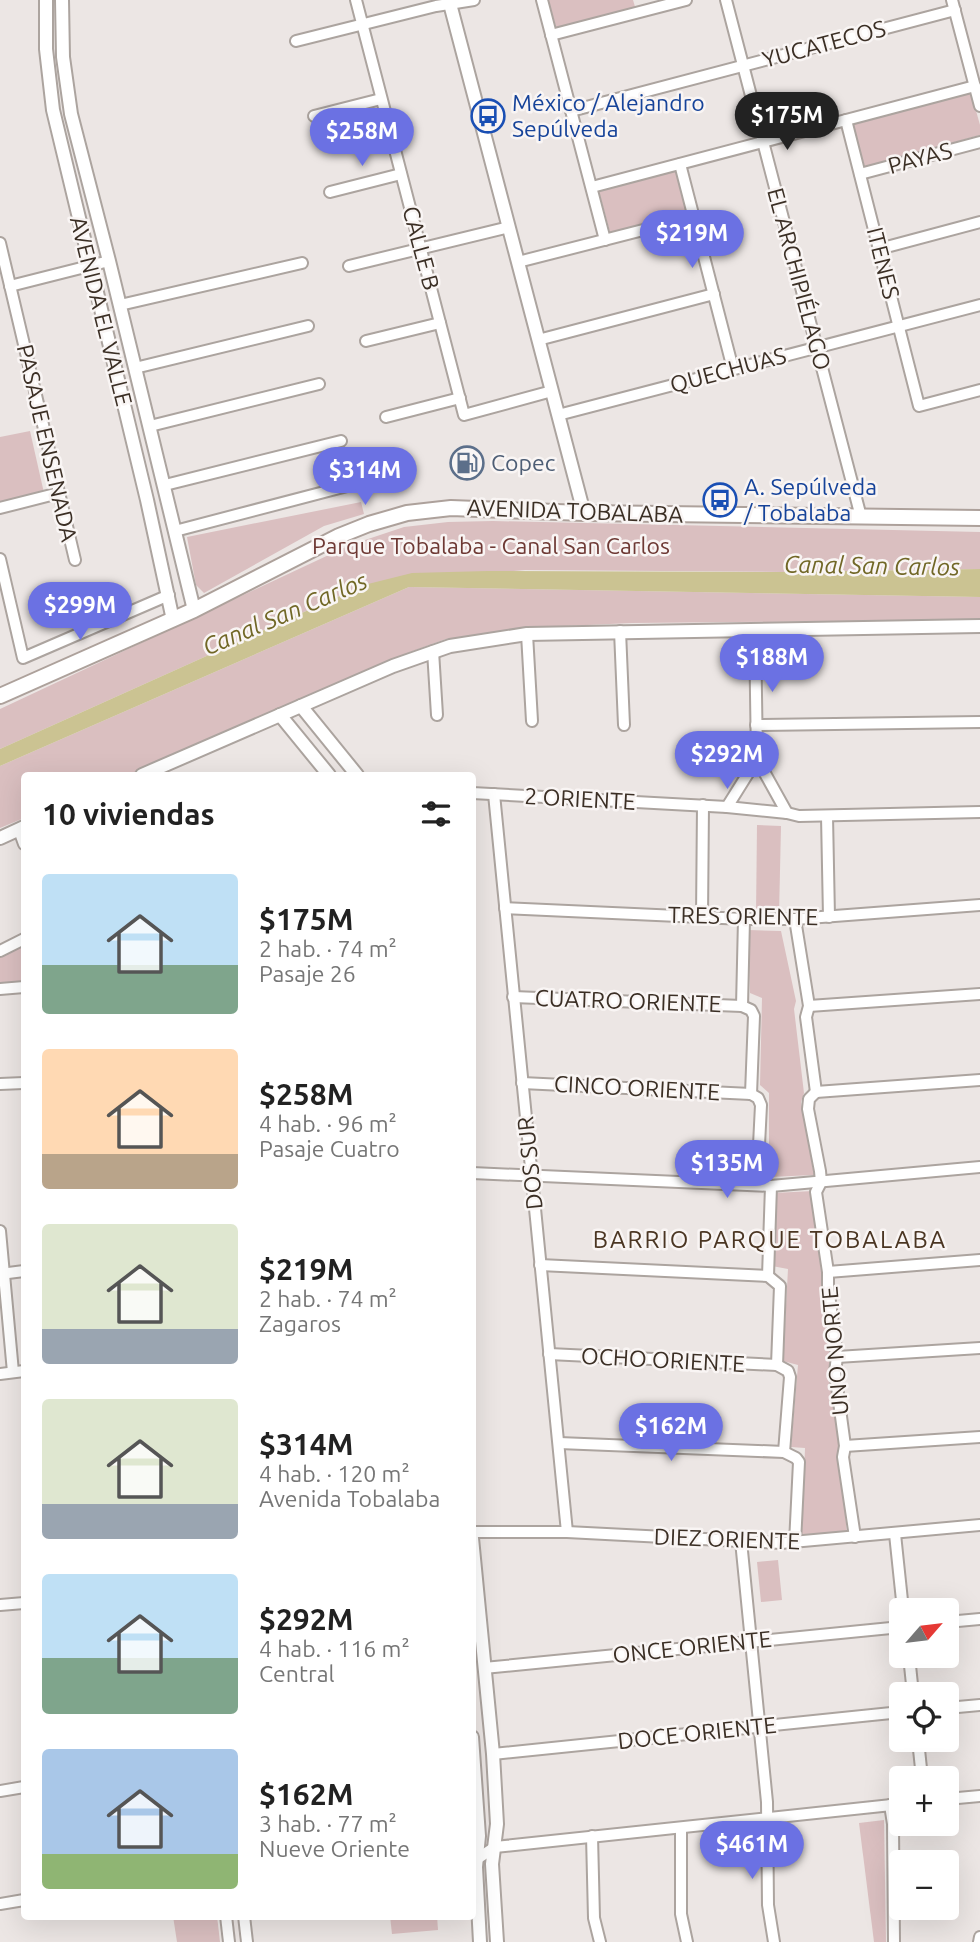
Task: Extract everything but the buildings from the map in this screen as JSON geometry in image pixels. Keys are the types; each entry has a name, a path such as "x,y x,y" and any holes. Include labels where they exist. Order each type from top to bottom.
{"main road":[{"name":"AVENIDA TOBALABA","path":"0,696 173,620 338,536 388,518 426,510 451,508 584,513 980,518"}],"street":[{"name":"AVENIDA EL VALLE","path":"46,0 46,49 53,110 147,500 173,620"},
{"name":"AVENIDA EL VALLE","path":"62,0 64,57 71,114 194,610"},
{"name":"CALLE B","path":"356,0 464,415 552,391"},
{"path":"296,41 450,2 474,0"},
{"path":"542,0 605,240"},
{"path":"637,0 640,12"},
{"path":"551,35 686,0"},
{"name":"EL ARCHIPIÉLAGO","path":"726,0 861,517"},
{"path":"450,2 584,513"},
{"path":"954,5 980,106"},
{"name":"YUCATECOS","path":"571,111 743,66 954,5"},
{"path":"592,187 975,86"},
{"path":"314,116 382,99"},
{"name":"ITENES","path":"846,120 919,406 980,390"},
{"name":"PAYAS","path":"860,174 980,142"},
{"path":"680,164 733,369"},
{"path":"330,192 401,174"},
{"path":"518,262 694,217"},
{"path":"879,249 980,222"},
{"path":"349,266 509,227"},
{"name":"PASAJE ENSENADA","path":"0,243 75,560"},
{"path":"10,286 109,261"},
{"path":"120,305 302,262"},
{"path":"538,340 714,294"},
{"name":"QUECHUAS","path":"558,415 980,304"},
{"path":"366,341 440,323"},
{"path":"135,368 308,327"},
{"path":"150,426 319,384"},
{"path":"386,417 460,398"},
{"path":"165,485 341,441"},
{"path":"175,531 351,485"},
{"path":"0,508 59,493"},
{"path":"147,500 150,508 158,513 171,512"},
{"path":"0,559 23,658 169,595"},
{"path":"149,772 433,651 481,640 527,634 620,631 980,626"},
{"path":"755,630 757,759 787,813"},
{"path":"620,631 624,724"},
{"path":"527,634 532,721"},
{"path":"433,651 437,715"},
{"path":"302,706 355,772"},
{"path":"280,715 326,772"},
{"path":"757,724 980,722"},
{"path":"727,807 757,759"},
{"name":"2 ORIENTE","path":"476,793 703,805 799,816 980,812"},
{"name":"DOS SUR","path":"494,794 568,1532"},
{"path":"702,917 703,805"},
{"path":"827,816 829,917"},
{"path":"0,838 21,828"},
{"name":"TRES ORIENTE","path":"505,908 795,919 980,905"},
{"path":"744,919 742,1006 751,1010 754,1016 751,1094 758,1098 761,1105 757,1185"},
{"name":"UNO NORTE","path":"795,919 809,1006 806,1017 816,1092 809,1099 808,1109 821,1182 817,1192 837,1357 835,1372 845,1446 843,1457 855,1537"},
{"path":"0,951 21,940"},
{"path":"0,989 21,986"},
{"path":"809,1006 980,994"},
{"name":"CUATRO ORIENTE","path":"513,996 742,1006"},
{"path":"816,1092 980,1080"},
{"path":"0,1084 21,1083"},
{"name":"CINCO ORIENTE","path":"522,1083 751,1094"},
{"path":"476,1173 772,1186 980,1167"},
{"path":"768,1276 772,1186"},
{"path":"0,1231 2,1274 19,1372 0,1374"},
{"path":"828,1272 980,1260"},
{"path":"540,1265 768,1276 780,1286 778,1365 788,1371 790,1377 785,1452"},
{"path":"2,1274 21,1271"},
{"path":"837,1357 980,1348"},
{"name":"OCHO ORIENTE","path":"550,1354 778,1365"},
{"path":"845,1446 980,1437"},
{"path":"559,1443 785,1452 799,1462 794,1543"},
{"name":"DIEZ ORIENTE","path":"476,1532 568,1532 794,1543 980,1525"},
{"path":"895,1534 902,1598"},
{"path":"741,1541 760,1726 767,1816 768,1905 774,1942"},
{"path":"476,1581 493,1754 497,1824 492,1864 497,1942"},
{"path":"0,1605 21,1603"},
{"path":"959,1621 980,1619"},
{"name":"ONCE ORIENTE","path":"484,1668 889,1628"},
{"path":"959,1707 980,1705"},
{"name":"DOCE ORIENTE","path":"493,1754 889,1713"},
{"path":"0,1791 21,1788"},
{"path":"959,1799 980,1800"},
{"path":"476,1858 495,1847 889,1805"},
{"path":"681,1828 681,1914 687,1942"},
{"path":"476,1836 495,1847"},
{"path":"592,1836 594,1918 600,1942"},
{"path":"893,1836 894,1942"},
{"path":"476,1876 480,1942"},
{"path":"0,1904 21,1900"},
{"path":"226,1920 229,1942"},
{"path":"244,1920 247,1942"}],"green space":[{"path":"548,0 633,0 636,10 557,30"},
{"path":"971,93 980,135 865,167 852,124"},
{"path":"675,168 689,214 611,236 598,188"},
{"path":"30,431 44,493 0,503 0,437"},
{"path":"361,502 364,514 324,526 204,593 196,585 187,537"},
{"name":"Parque Tobalaba - Canal San Carlos","path":"493,521 980,532 980,569 782,572 525,570 364,585 0,749 0,709 350,545 404,527"},
{"path":"409,587 980,597 980,620 632,623 542,627 446,639 410,652 294,707 135,772 21,772 21,819 0,828 0,766"},
{"path":"757,825 781,826 779,915 756,915"},
{"path":"748,930 781,931 796,1001 794,1009 804,1093 801,1102 814,1175 769,1177 769,1093 760,1085 762,998 750,993"},
{"path":"21,940 21,987 0,989 0,951"},
{"path":"813,1191 847,1533 802,1534 805,1448 791,1447 798,1365 783,1361 788,1269 772,1266 774,1193"},
{"path":"778,1560 782,1600 761,1602 757,1562"},
{"path":"884,1820 886,1942 874,1942 859,1823"},
{"path":"174,1920 217,1920 220,1942 177,1942"},
{"path":"390,1920 437,1920 438,1930 392,1934"}],"shaded area":[{"path":"980,569 980,597 409,587 0,766 0,749 364,585 412,573"}],"place":[{"name":"México / Alejandro Sepúlveda","path":"488,116"},
{"name":"Copec","path":"467,463"},
{"name":"A. Sepúlveda / Tobalaba","path":"720,500"}],"district":[{"name":"BARRIO PARQUE TOBALABA","path":"770,1240"}],"water label":[{"name":"Canal San Carlos","path":"872,566"},
{"name":"Canal San Carlos","path":"285,614"}]}
